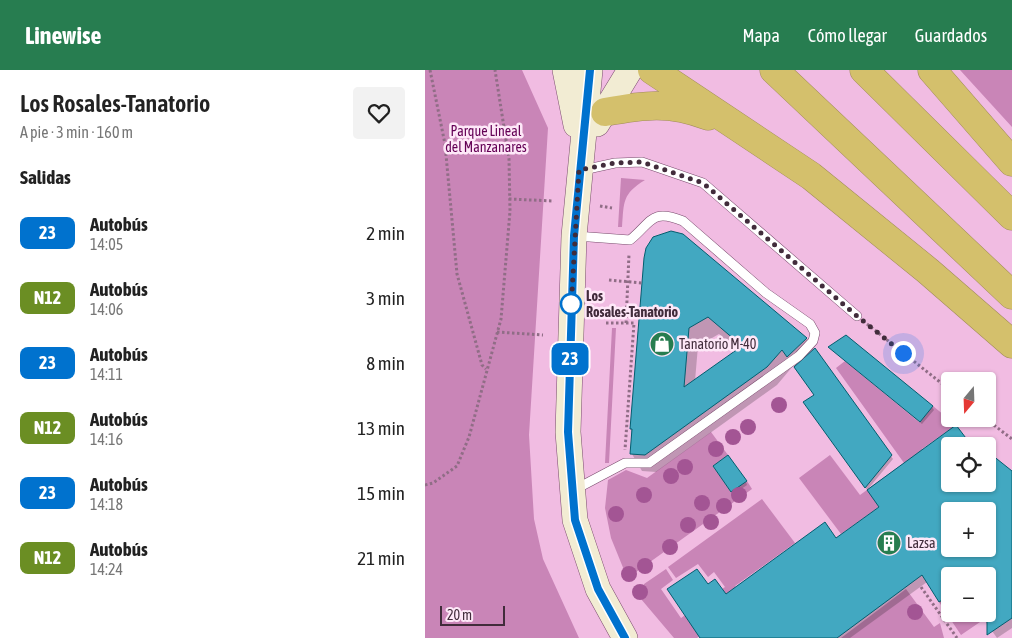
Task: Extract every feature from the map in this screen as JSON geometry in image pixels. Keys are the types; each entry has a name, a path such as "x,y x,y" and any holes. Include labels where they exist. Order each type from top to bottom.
{"highway":[{"path":"652,70 811,176 928,271 1012,344"},
{"path":"774,70 1012,294"},
{"path":"864,70 1012,216"},
{"path":"932,70 1012,162"},
{"path":"605,112 653,104 695,110 739,128"}],"main road":[{"path":"565,70 580,160"},
{"path":"590,70 574,236 568,432 575,520 598,589 625,638"},
{"path":"580,160 630,70"}],"lane":[{"path":"580,160 615,163 642,162 703,183 857,316"},
{"path":"572,490 625,463 649,463 799,356 813,341 815,332 810,324 766,293 683,221 667,215 653,217 630,240 574,236"}],"path":[{"path":"430,70 445,144 457,274 482,365 486,369"},
{"path":"425,485 433,483 457,466 469,437 501,319 506,269 509,159 495,70"},
{"path":"509,199 552,201"},
{"path":"626,323 630,240"},
{"path":"609,280 642,283"},
{"path":"857,316 941,383"},
{"path":"607,322 634,323 625,463"},
{"path":"497,332 543,335"},
{"path":"996,427 1012,439"},
{"path":"921,587 957,638"}],"green space":[{"name":"Parque Lineal del Manzanares","path":"425,70 522,70 548,128 529,435 534,519 543,559 579,638 425,638"},
{"path":"960,70 1012,70 1012,127"},
{"path":"621,178 645,180 628,194 624,205 622,227 618,227"},
{"path":"612,328 616,328 609,463 605,463"},
{"path":"845,361 919,422 933,406 941,413 941,428 952,428 922,449 935,467 841,534 799,478 830,455 860,495 904,463 836,368"},
{"path":"711,432 728,455 713,466 731,492 747,481 752,489 636,572 628,568 624,570 611,538 605,508 608,480 626,470 647,478"},
{"path":"762,499 795,543 735,586 747,602 697,638 674,638 641,599 644,594 644,584 666,569 673,580 661,589 681,618 725,587 714,572 708,577 698,564 676,578 668,567"},
{"path":"906,589 934,627 940,623 944,638 841,638"},
{"path":"952,622 980,622 961,635"}],"building":[{"name":"Tanatorio M-40","path":"671,231 683,234 807,338 787,357 782,350 767,367 645,455 630,454 632,429 630,429 644,258 646,248 653,237","holes":["708,317 742,346 684,387 689,328"]},
{"path":"846,335 933,406 920,422 828,347"},
{"path":"815,348 892,455 865,488 803,402 814,395 794,367"},
{"name":"Lazsa","path":"952,428 958,428 965,437 941,437 941,492 996,492 996,458 1012,471 1012,618 987,635 987,622 996,622 996,567 941,567 941,601 939,602 922,575 837,638 700,638 667,589 697,569 708,584 715,579 726,594 825,522 836,538 879,507 867,490"},
{"path":"728,455 747,481 731,492 713,466"}],"bus line":[{"name":"23","path":"590,70 574,236 568,432 575,520 598,589 625,638"}],"place":[{"name":"Los Rosales-Tanatorio","path":"571,304"},
{"name":"Tanatorio M-40","path":"662,344"},
{"name":"Lazsa","path":"889,543"}],"route":[{"path":"571,304 571,310 579,170 615,163 642,162 703,183 857,316 903,353"}]}
